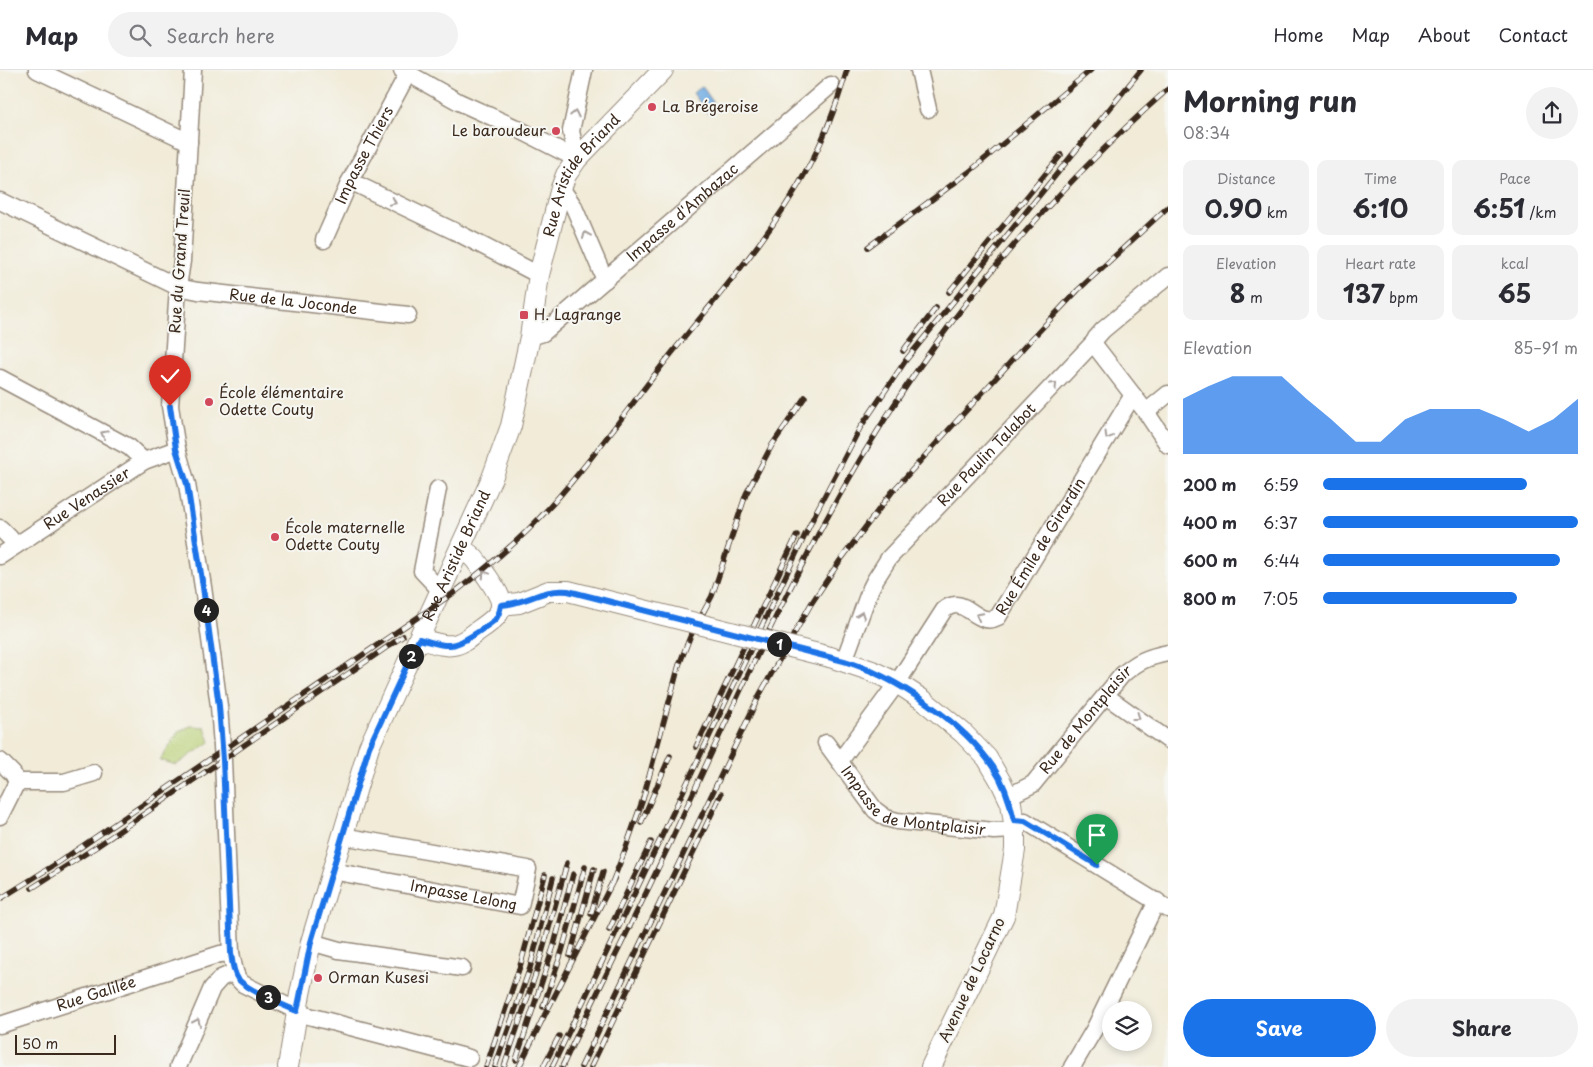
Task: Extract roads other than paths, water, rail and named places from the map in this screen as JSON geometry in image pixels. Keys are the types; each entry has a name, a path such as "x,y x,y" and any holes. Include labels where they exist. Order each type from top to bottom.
{"street":[{"path":"37,70 189,142"},
{"name":"Rue du Grand Treuil","path":"193,70 182,261 178,287 170,406 176,449 187,484 203,587 222,734 231,953 228,975"},
{"path":"577,159 571,131 584,70"},
{"name":"Rue Aristide Briand","path":"288,1067 311,942 369,747 492,478 511,426 530,337 538,275 560,188 577,159 663,70"},
{"path":"919,70 928,109"},
{"path":"405,72 459,102 577,159"},
{"name":"Impasse Thiers","path":"324,240 350,180 405,72"},
{"name":"Impasse d'Ambazac","path":"530,337 543,333 831,85"},
{"path":"350,180 538,275"},
{"path":"560,188 573,205 605,280"},
{"name":"Rue de la Joconde","path":"0,201 178,287 198,291 408,315"},
{"name":"Rue Paulin Talabot","path":"837,659 870,590 889,558 1096,338 1168,276"},
{"path":"1094,342 1168,445"},
{"path":"0,378 129,447 144,461"},
{"path":"1146,412 1168,394"},
{"name":"Rue Émile de Girardin","path":"840,761 897,683 944,610 955,604 961,605 982,619 991,621 998,617 1133,395"},
{"name":"Rue Venassier","path":"0,556 144,461 176,449"},
{"path":"438,489 422,572 441,591"},
{"path":"0,528 15,546"},
{"path":"419,639 441,645 452,645 462,642 495,620 500,614 501,605 498,592 472,554 460,549"},
{"name":"Avenue de Locarno","path":"501,605 518,603 549,591 568,591 837,659 872,670 897,683 923,700 974,743 995,769 1009,796 1015,825 1015,850 1004,916 932,1067"},
{"name":"Rue de Montplaisir","path":"1009,796 1034,784 1122,675 1133,665 1148,657 1168,653"},
{"path":"1106,696 1168,740"},
{"name":"Impasse de Montplaisir","path":"826,743 874,810 886,818 897,821 994,831 1015,825"},
{"path":"0,761 13,774 17,782"},
{"path":"17,782 64,782 94,773"},
{"path":"0,816 17,782"},
{"path":"1015,825 1025,821 1162,905 1072,1067"},
{"name":"Impasse Lelong","path":"332,871 520,906 528,869 342,836"},
{"path":"311,942 339,950 462,968"},
{"name":"Rue Galilée","path":"0,1025 220,954 231,953"},
{"path":"192,963 238,979 243,984 305,1015 469,1058"},
{"path":"178,1067 212,988 228,975"}],"water":[{"path":"702,86 717,108 708,114 693,93"}],"railway":[{"path":"0,899 59,862 455,592 492,563 527,531 562,493 612,431 776,220 793,195 820,144 835,108 847,70"},
{"path":"868,247 969,172 1091,70"},
{"path":"552,1067 816,512 860,428 906,360 1141,70"},
{"path":"562,1067 662,860 768,632 818,535 872,440 936,344 1007,253 1084,168 1168,89"},
{"path":"949,292 1061,155"},
{"path":"581,1067 760,694 811,604 839,562 892,492 1025,346 1078,290 1168,207"},
{"path":"903,351 936,308"},
{"path":"612,883 643,799 679,665 690,637 712,596 746,494 772,445 805,397"},
{"path":"696,747 797,535"},
{"path":"32,888 96,847 403,636"},
{"path":"641,823 670,756"},
{"path":"591,1067 721,794"},
{"path":"609,930 651,842"},
{"path":"504,1067 538,967 567,863"},
{"path":"543,1007 562,951 585,867"},
{"path":"570,956 594,869"},
{"path":"591,914 603,872"},
{"path":"516,1060 554,945 573,874"},
{"path":"486,1067 521,963 545,875"},
{"path":"548,1009 615,877"},
{"path":"495,1067 530,968 553,878"},
{"path":"519,1067 550,1004"},
{"path":"543,1067 559,1036"}],"place":[{"name":"La Brégeroise","path":"652,107"},
{"name":"Le baroudeur","path":"556,131"},
{"name":"H. Lagrange","path":"524,315"},
{"name":"École élémentaire Odette Couty","path":"209,402"},
{"name":"École maternelle Odette Couty","path":"275,537"},
{"name":"Orman Kusesi","path":"318,978"}]}
